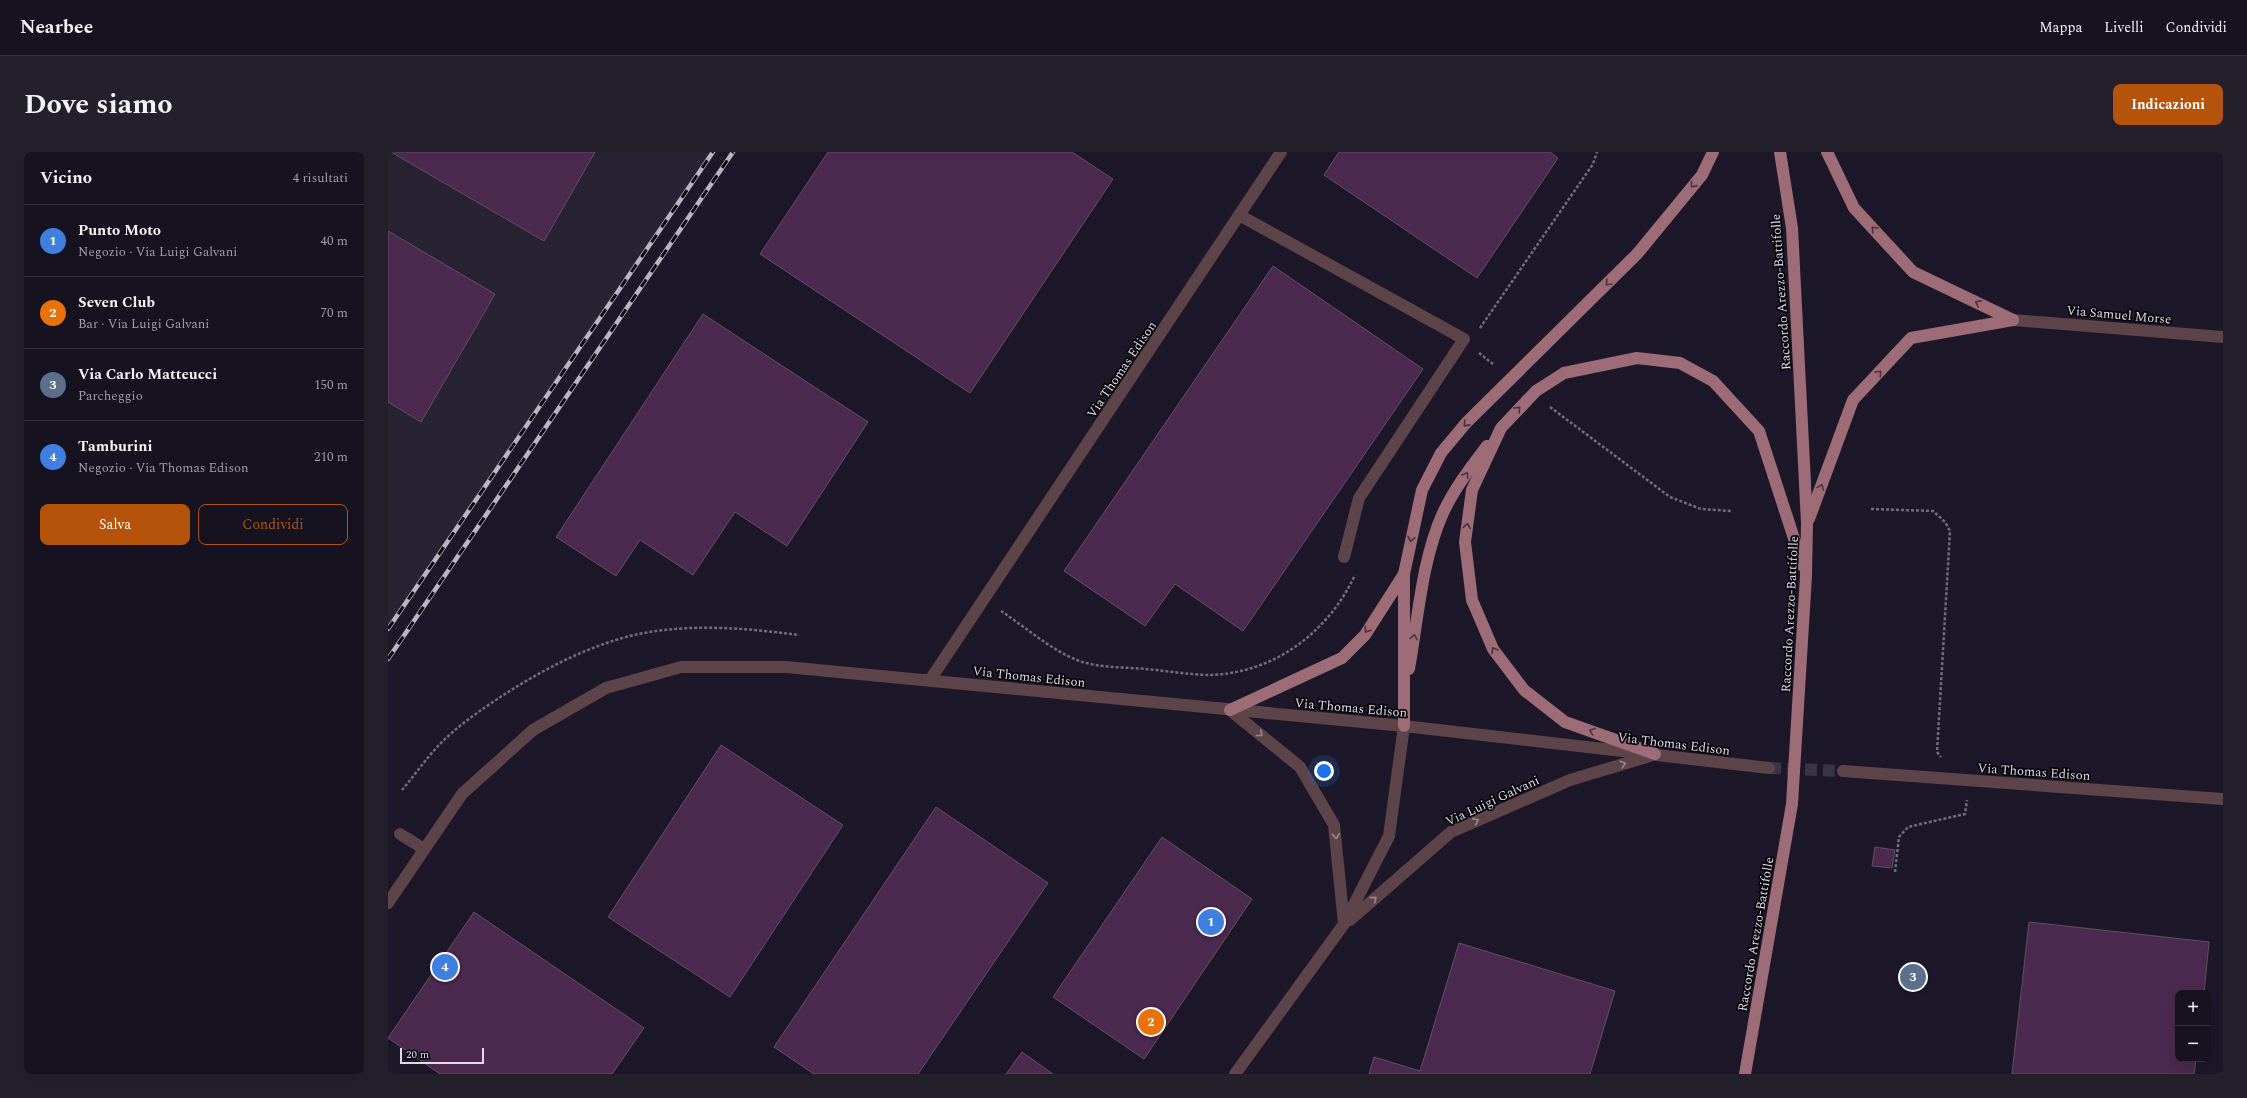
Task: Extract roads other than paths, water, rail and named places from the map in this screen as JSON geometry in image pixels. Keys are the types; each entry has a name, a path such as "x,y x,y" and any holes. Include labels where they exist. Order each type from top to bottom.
{"main road":[{"path":"1404,726 1404,574 1422,490 1441,453 1466,423 1637,254 1702,175 1713,152"},
{"name":"Raccordo Arezzo-Battifolle","path":"1745,1074 1792,804 1806,576 1807,523 1792,228 1780,152"},
{"path":"1827,152 1854,208 1913,272 2013,320"},
{"path":"1807,523 1854,400 1911,338 2013,320"},
{"path":"1403,703 1429,555 1443,513 1469,470 1500,428 1536,391 1564,373 1637,358 1680,364 1713,381 1759,431 1806,576"},
{"path":"1500,428 1472,490 1465,542 1472,600 1493,650 1524,690 1565,722 1655,754"},
{"path":"1230,710 1342,658 1365,635 1404,574"}],"street":[{"name":"Via Thomas Edison","path":"930,680 1281,152"},
{"path":"1239,215 1464,339 1359,498 1344,557"},
{"name":"Via Samuel Morse","path":"2013,320 2223,337"},
{"name":"Via Thomas Edison","path":"388,903 462,794 533,730 606,688 681,667 769,665 1404,726 1769,768"},
{"path":"1230,710 1300,767 1334,825 1344,924"},
{"name":"Via Luigi Galvani","path":"1235,1074 1344,924 1389,836 1404,726"},
{"name":"Via Luigi Galvani","path":"1344,924 1451,832 1570,780 1655,754"},
{"name":"Via Thomas Edison","path":"1843,771 2223,799"},
{"path":"400,834 424,849"}],"tunnel":[{"path":"1769,768 1843,771"}],"railway":[{"path":"388,629 713,152"},
{"path":"388,659 733,152"}],"place":[{"name":"Punto Moto","path":"1211,922"},
{"name":"Tamburini","path":"445,967"},
{"name":"Via Carlo Matteucci","path":"1913,977"},
{"name":"Seven Club","path":"1151,1022"}]}
